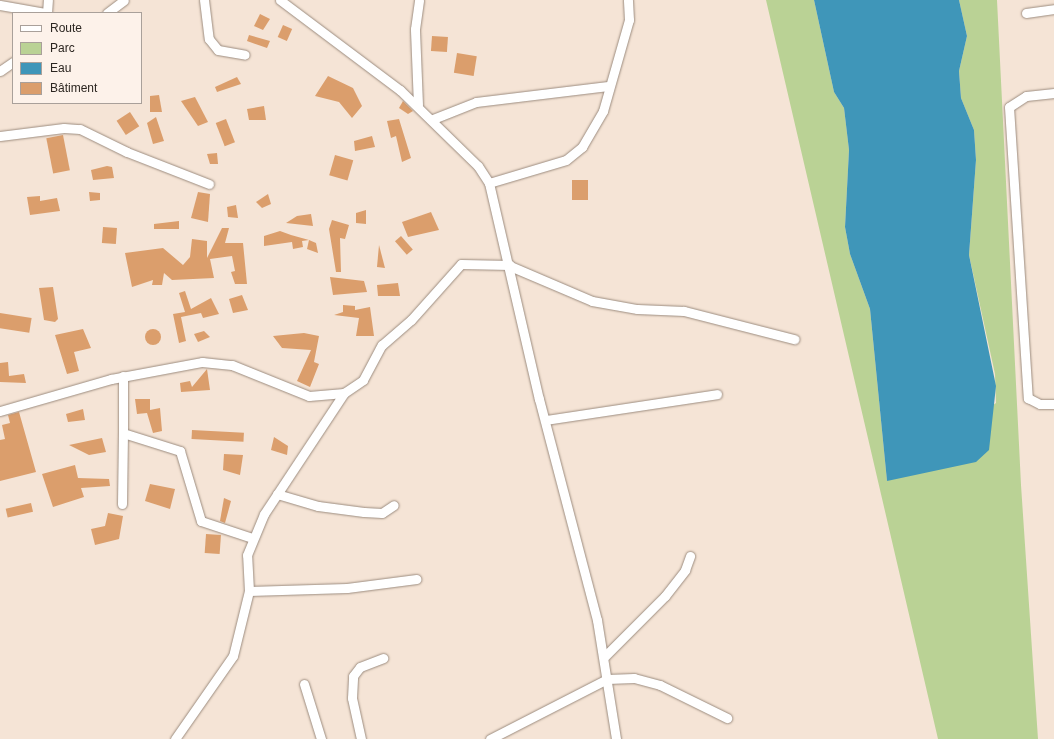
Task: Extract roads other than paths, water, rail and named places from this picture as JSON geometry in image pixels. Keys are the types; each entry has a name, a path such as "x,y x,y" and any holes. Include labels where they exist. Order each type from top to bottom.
{"street":[{"path":"47,12 48,0"},
{"path":"108,12 124,0"},
{"path":"204,0 209,39 218,50 245,55"},
{"path":"280,0 433,119 478,166 488,183 510,266 604,657 616,739"},
{"path":"418,106 415,30 419,0"},
{"path":"488,183 545,168 576,154 603,111 608,86 629,20 628,0"},
{"path":"0,5 41,12"},
{"path":"1026,13 1054,9"},
{"path":"0,71 12,63"},
{"path":"433,119 476,102 608,86"},
{"path":"1054,93 1026,96 1009,107 1028,398 1054,404"},
{"path":"0,136 64,128 80,129 126,152 209,184"},
{"path":"174,739 233,656 249,591 247,555 252,538 276,494 344,393 363,380 382,345 411,320 461,264 510,266 592,301 637,309 684,310 794,339"},
{"path":"0,411 123,376 202,362 232,365 309,396 344,393"},
{"path":"122,504 123,376"},
{"path":"546,420 717,394"},
{"path":"123,433 180,451 201,521 252,538"},
{"path":"276,494 318,506 364,512 382,513 394,505"},
{"path":"604,657 677,582 690,556"},
{"path":"249,591 347,588 416,579"},
{"path":"361,739 352,698 353,676 360,667 383,658"},
{"path":"490,739 607,679 634,678 660,685 727,718"},
{"path":"304,684 321,739"}],"water":[{"path":"814,0 959,0 967,36 959,71 961,98 974,130 976,160 969,255 996,386 989,450 976,462 887,481 870,309 850,254 845,227 849,150 844,108 834,92"}]}
